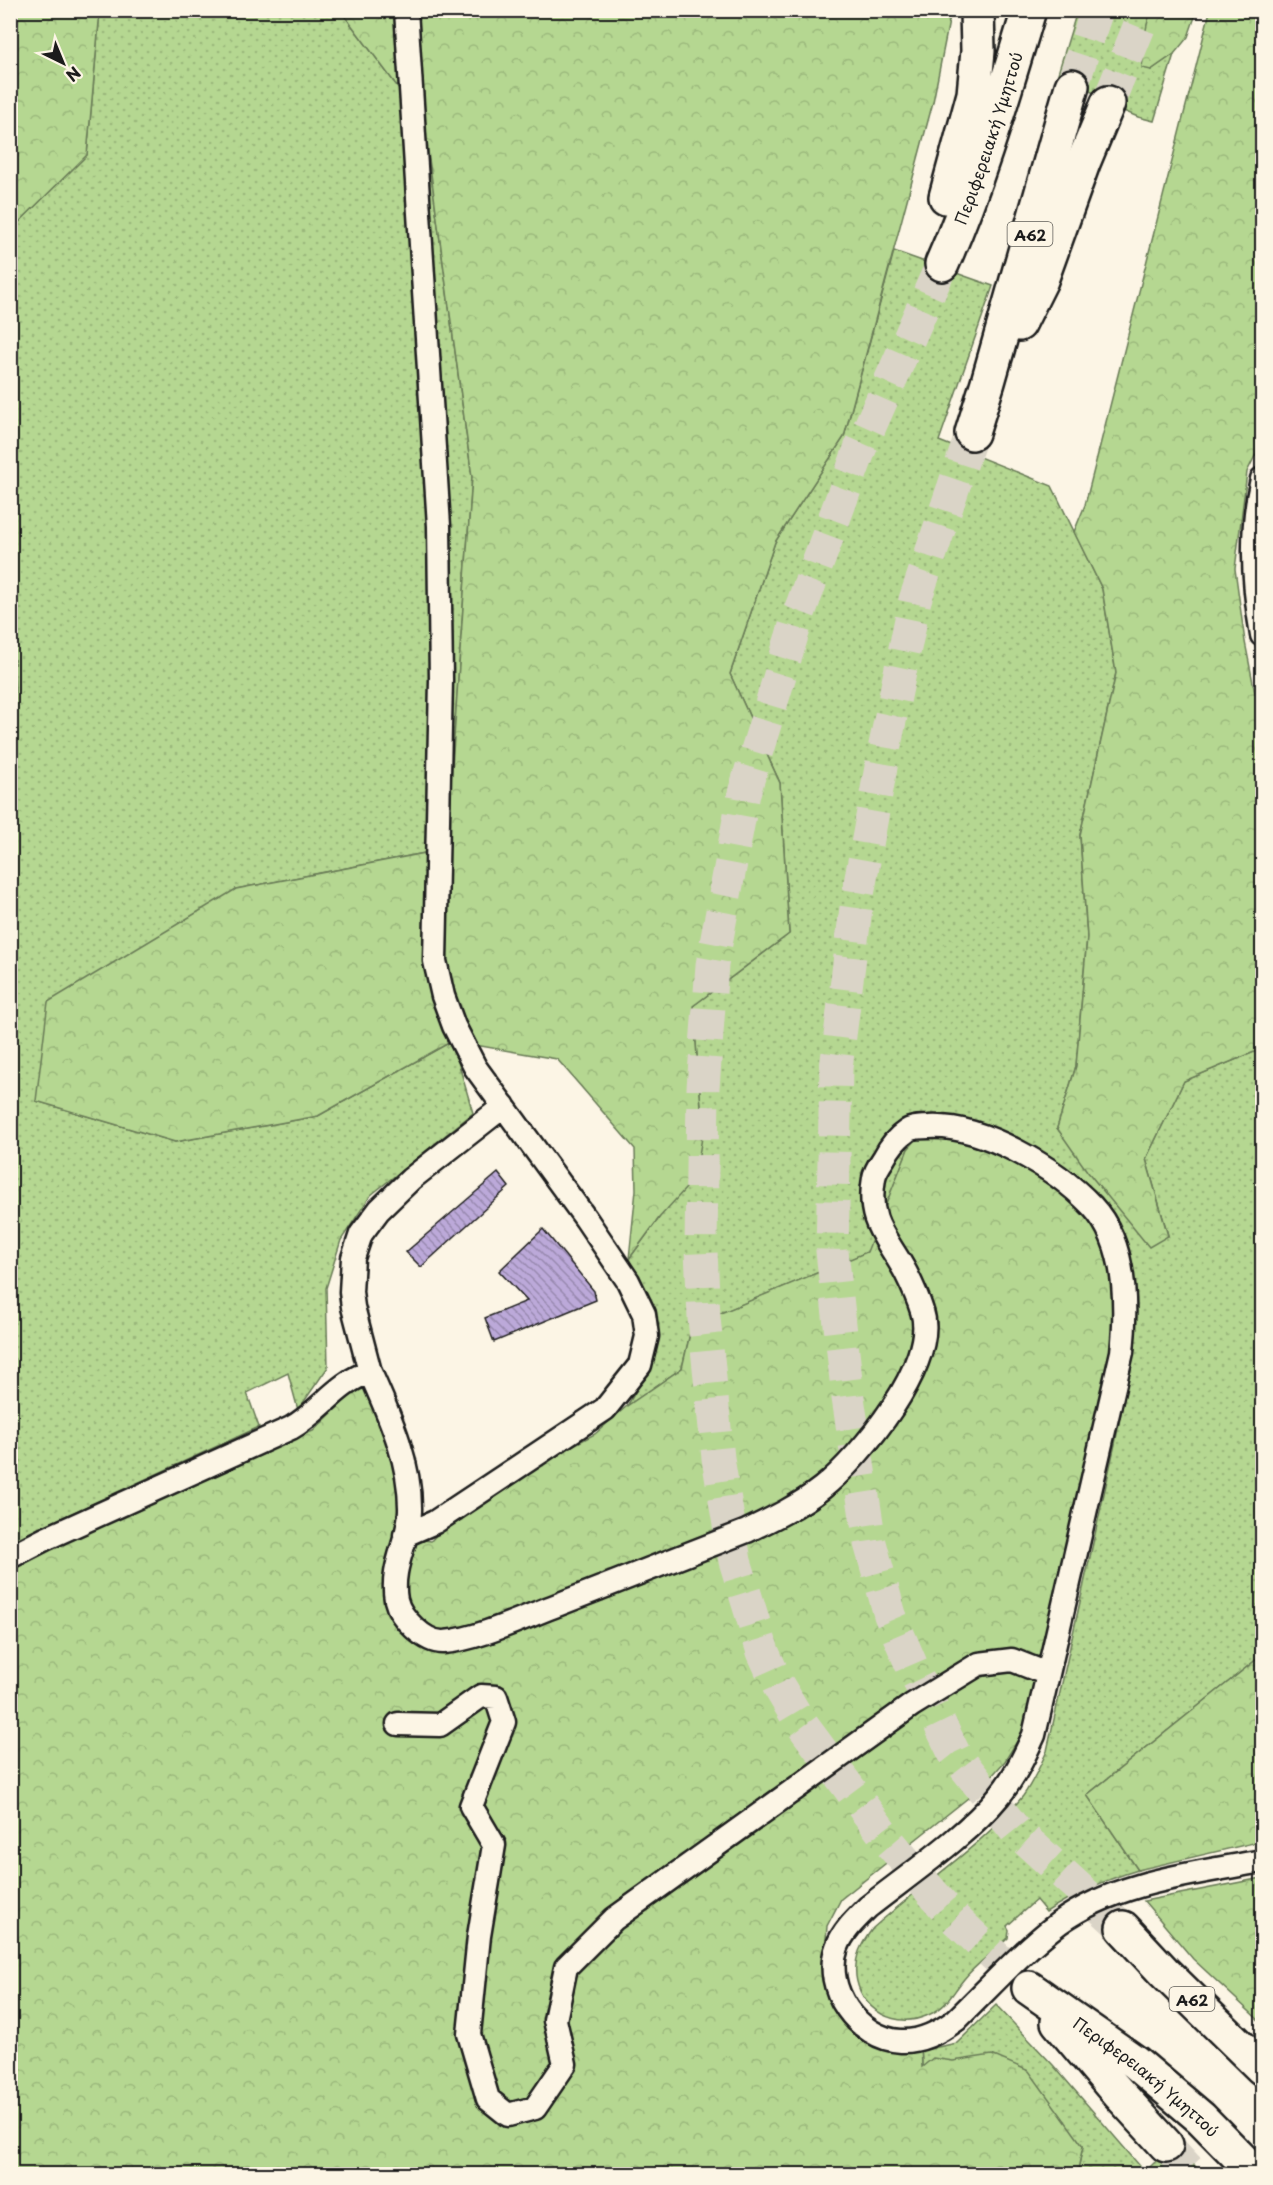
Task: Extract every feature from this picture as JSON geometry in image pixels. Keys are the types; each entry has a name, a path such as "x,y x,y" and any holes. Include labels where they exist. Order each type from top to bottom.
{"highway":[{"name":"Περιφερειακή Υμηττού","path":"977,10 978,51 974,94 940,229 942,264 990,134 1029,10"},
{"name":"Α62","path":"972,433 1072,87"},
{"path":"988,382 1041,280 1083,163 1108,103"},
{"name":"Α62","path":"1263,2043 1169,1961 1123,1928 1263,2068"},
{"name":"Περιφερειακή Υμηττού","path":"1166,2145 1112,2086 1029,1988 1135,2062 1201,2118 1256,2175"},
{"path":"1201,2118 1263,2157"}],"street":[{"path":"405,1535 435,1522 605,1410 640,1365 647,1336 644,1314 628,1281 475,1066 454,1026 443,996 435,961 441,680 439,526 406,10"},
{"path":"1263,479 1255,544 1256,604 1263,634"},
{"path":"504,1106 411,1179 379,1210 361,1234 353,1258 351,1292 353,1307 370,1372 393,1425 402,1455 410,1511 394,1575 396,1602 403,1617 421,1634 442,1642 462,1639 510,1623 747,1531 780,1515 822,1488 863,1448 890,1411 917,1364 925,1335 923,1312 906,1273 878,1228 872,1206 874,1176 888,1149 908,1130 944,1126 983,1137 1019,1153 1056,1175 1092,1206 1106,1225 1120,1261 1126,1315 1122,1352 1034,1736 1024,1757 1000,1795 971,1825 854,1920 837,1946 834,1958 838,1993 859,2022 880,2037 902,2041 928,2036 956,2020 1035,1944 1077,1912 1144,1885 1263,1861"},
{"path":"10,1557 291,1428 347,1381 370,1372"},
{"path":"398,1724 440,1725 481,1696 496,1697 504,1722 471,1806 494,1845 479,1935 470,2034 488,2099 508,2115 535,2108 565,2064 555,2020 566,1967 614,1918 912,1705 979,1664 1012,1660 1048,1674"}],"green space":[{"path":"11,10 100,11 87,155 11,230"},
{"path":"1152,10 1197,11 1188,37 1174,54 1151,70 1142,68 1146,31"},
{"path":"100,11 341,11 424,122 472,477 451,781 425,853 236,889 36,1101 175,1142 318,1116 452,1041 473,1113 371,1195 341,1240 326,1288 328,1367 298,1410 288,1373 247,1393 259,1427 11,1541 10,707 15,703 10,505 11,230 87,155"},
{"path":"341,11 951,11 933,102 844,437 775,542 730,674 780,783 789,934 693,1006 703,1132 695,1178 659,1218 629,1259 636,1190 635,1149 557,1059 452,1041 318,1116 175,1142 36,1101 48,1002 236,889 425,853 451,781 472,477 424,122"},
{"path":"1077,11 1152,11 1146,32 1151,70 1174,54 1154,121 1097,100 1098,94 1056,80"},
{"path":"1210,11 1262,11 1262,442 1247,472 1235,569 1255,693 1262,702 1262,1050 1184,1081 1146,1159 1168,1236 1149,1247 1087,1171 1057,1128 1076,1066 1087,937 1080,835 1116,673 1102,589 1074,532 1085,505"},
{"path":"894,251 993,286 939,441 1052,486 1102,589 1116,673 1080,835 1087,937 1076,1066 1057,1128 1168,1235 1146,1159 1184,1081 1262,1050 1262,1655 1087,1795 1138,1870 1090,1888 1046,1912 1036,1900 1007,1926 1008,1938 969,1974 944,2005 933,2013 912,2020 899,2020 887,2016 867,2002 856,1979 858,1954 873,1928 970,1849 1007,1815 1027,1791 1047,1751 1115,1444 1136,1334 1127,1269 908,1149 868,1252 692,1325 682,1368 627,1406 645,1376 659,1324 629,1259 659,1218 703,1132 693,1006 789,934 780,783 730,674 775,542 844,437"},
{"path":"10,505 15,703 11,707 10,707"},
{"path":"935,1118 1107,1215 1120,1319 1030,1720 1005,1761 983,1786 841,1899 827,1926 825,1952 867,2026 921,2043 922,2067 933,2058 953,2061 992,2055 1029,2071 1083,2146 1077,2174 11,2174 11,1566 197,1475 313,1431 360,1386 379,1389 410,1470 400,1537 431,1541 463,1506 517,1464 564,1450 595,1434 627,1406 682,1368 692,1325 867,1252 908,1149"},
{"path":"1262,1655 1262,1841 1138,1870 1087,1795"},
{"path":"1262,1878 1262,2023 1193,1959 1144,1901"},
{"path":"996,2005 1053,2065 1145,2172 1173,2144 1203,2174 1077,2174 1083,2146 922,2068 921,2043 928,2042 928,2049 957,2043"}],"building":[{"path":"498,1173 509,1187 421,1267 406,1252"},
{"path":"543,1229 594,1291 596,1300 494,1342 485,1318 527,1301 499,1271"}],"tunnel":[{"path":"1072,86 1097,10"},
{"path":"1108,103 1146,10"},
{"path":"942,264 860,449 798,616 744,793 712,965 703,1088 701,1250 704,1318 718,1458 735,1561 763,1652 778,1685 800,1722 890,1843 952,1916 1029,1988"},
{"path":"972,433 915,600 885,745 857,900 836,1068 832,1251 848,1398 870,1543 890,1615 914,1671 954,1753 1016,1831 1123,1928"},
{"path":"1166,2145 1193,2174"}]}
